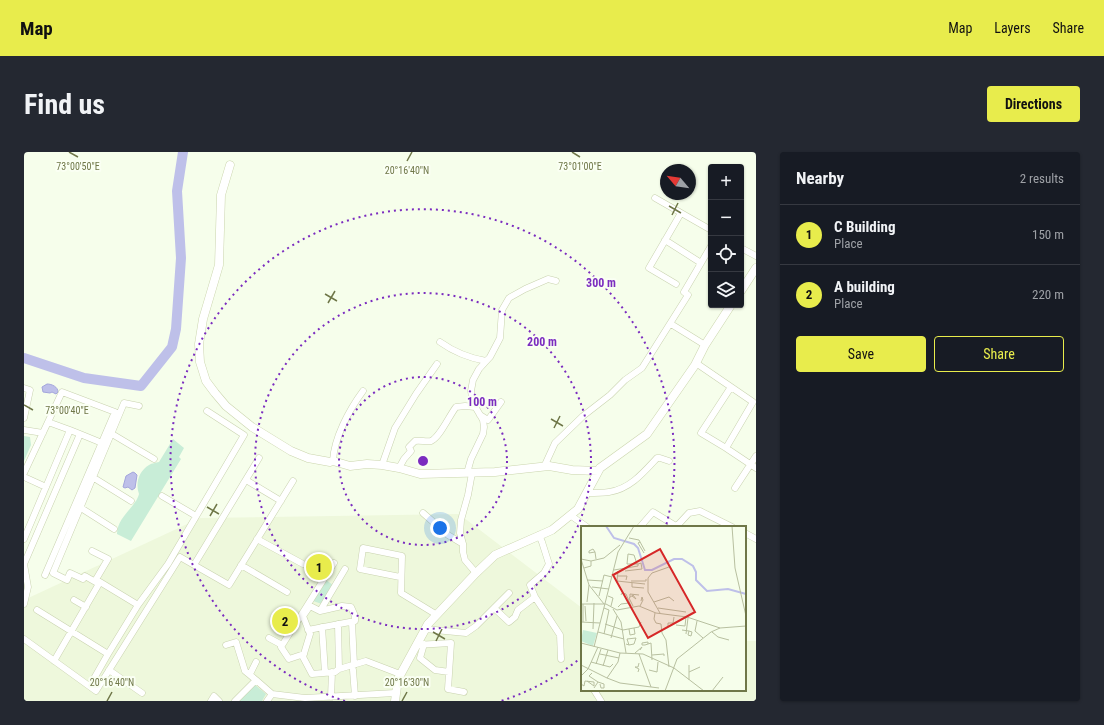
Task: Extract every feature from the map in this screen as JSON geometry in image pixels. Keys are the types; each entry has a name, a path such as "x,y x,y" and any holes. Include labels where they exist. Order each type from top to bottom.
{"street":[{"path":"230,165 222,195 219,265 203,319 199,344 200,362 206,381 226,406 252,427 291,451 308,458 330,462 333,461 350,466 367,464 382,465 420,474 495,472 549,466 572,470 598,471"},
{"path":"655,198 708,228"},
{"path":"676,284 650,268 681,212"},
{"path":"665,240 701,263"},
{"path":"744,250 756,256"},
{"path":"544,467 555,443 583,416 610,395 625,380 642,368 688,295 684,292 708,251"},
{"path":"744,286 756,268"},
{"path":"476,573 465,560 460,533 461,520 468,495 470,472 475,448 483,434 484,427 483,420 475,407 472,397 471,391 473,380 479,369 496,348 500,338 502,310 509,298 541,281 548,279 556,281"},
{"path":"226,645 236,642 245,671 272,694 305,698 395,697 400,674 420,645 428,624 496,554 552,530 578,509 600,468 647,434 696,363 705,345 730,308"},
{"path":"671,324 705,345"},
{"path":"440,342 457,352 486,362"},
{"path":"696,363 753,402 726,448"},
{"path":"382,465 395,428 437,364"},
{"path":"731,387 701,433 753,467"},
{"path":"24,388 30,390 24,418"},
{"path":"333,461 334,450 350,408 363,391"},
{"path":"24,473 62,392 115,412 46,575"},
{"path":"480,415 488,420 501,402"},
{"path":"138,606 100,582 97,583 85,576 83,580 70,573 67,580 53,573 94,478 124,403 139,406"},
{"path":"399,468 411,451 410,447 415,441 429,441 436,438 449,416 456,408 465,406 475,407"},
{"path":"92,682 138,606 168,564 244,436 207,411"},
{"path":"48,422 102,443"},
{"path":"24,430 43,433"},
{"path":"24,539 70,430"},
{"path":"24,604 28,587 24,564 80,434"},
{"path":"112,434 154,459"},
{"path":"735,488 753,467 756,456"},
{"path":"194,566 259,458"},
{"path":"587,493 610,492 624,487 642,474 657,458 669,461"},
{"path":"24,477 46,487"},
{"path":"94,478 131,501"},
{"path":"246,480 281,501"},
{"path":"24,639 96,691 180,557 229,585 293,481"},
{"path":"162,496 196,516"},
{"path":"81,508 114,529"},
{"path":"677,526 689,513 700,511 730,526"},
{"path":"641,526 653,512 674,526"},
{"path":"423,513 448,535 463,544"},
{"path":"570,515 586,526"},
{"path":"746,534 756,539"},
{"path":"539,536 549,564 544,573 530,585 535,597 560,635 561,659"},
{"path":"257,539 303,564"},
{"path":"400,577 360,569 363,548 402,556 400,577 401,594 437,615"},
{"path":"54,661 86,607 108,559 92,551"},
{"path":"304,654 289,659 281,647 334,563"},
{"path":"241,566 287,592"},
{"path":"320,611 345,569"},
{"path":"425,629 466,633 476,626 509,592"},
{"path":"494,608 509,622 515,617 518,610 535,597"},
{"path":"74,600 86,607"},
{"path":"356,697 354,667 352,622 355,621 355,616 351,607 342,606 320,611 310,606 303,616 310,634 303,657 312,674 332,672 339,669 354,667 366,661 400,674"},
{"path":"37,610 108,654"},
{"path":"308,630 352,622"},
{"path":"338,624 339,669"},
{"path":"322,627 325,673"},
{"path":"269,638 282,645"},
{"path":"420,645 451,643 448,689 464,692"},
{"path":"420,645 420,658 435,670 449,672"},
{"path":"250,674 256,662"},
{"path":"109,670 142,693"},
{"path":"332,672 334,698"},
{"path":"235,701 256,680"},
{"path":"595,691 601,701"},
{"path":"266,701 272,694"},
{"path":"211,701 214,696 219,701"}],"shaded area":[{"path":"24,436 30,437 31,445 24,461"},
{"path":"173,439 184,448 179,457 181,459 131,541 117,534 120,522 137,499 139,494 137,486 140,474 149,465 159,462"},
{"path":"459,514 581,607 581,691 746,691 746,641 756,641 756,701 24,701 24,600 200,518"},
{"path":"326,580 333,585 322,604 313,601"},
{"path":"254,684 266,694 262,701 237,701"}],"water":[{"path":"47,384 54,386 58,392 56,394 52,392 43,392 42,387"},
{"path":"133,472 137,475 135,488 132,490 128,487 123,487 126,476"}],"waterway":[{"path":"24,358 84,378 141,386 172,347 176,329 181,258 177,191 183,152"}],"place":[{"name":"C Building","path":"319,567"},
{"name":"A building","path":"285,621"}]}
